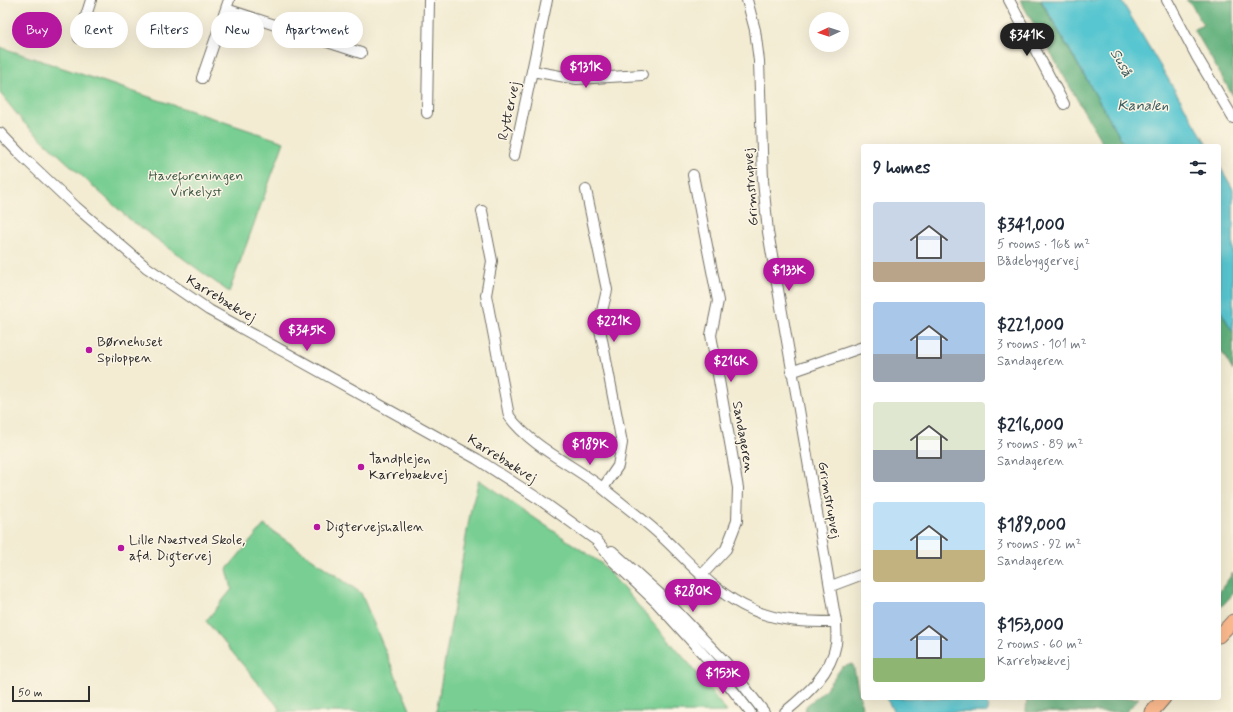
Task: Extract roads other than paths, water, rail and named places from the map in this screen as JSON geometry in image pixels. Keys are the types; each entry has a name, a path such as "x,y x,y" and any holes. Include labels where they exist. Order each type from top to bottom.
{"main road":[{"path":"1221,634 1233,621"},
{"path":"1152,712 1162,700"}],"street":[{"path":"87,12 91,0"},
{"path":"427,113 429,0"},
{"name":"Ryttervej","path":"514,156 547,0"},
{"name":"Grimstrupvej","path":"747,0 755,30 759,61 763,181 768,232 831,586 836,622 836,644 829,664 806,695 785,712"},
{"path":"1009,0 1064,104"},
{"path":"1167,0 1197,57 1233,118"},
{"path":"202,78 228,4 361,54"},
{"name":"Ryttervej","path":"532,71 577,78 642,74"},
{"name":"Karrebækvej","path":"0,133 76,207 146,267 209,310 477,459 539,499 617,555 663,597 726,663 764,712"},
{"name":"Sandageren","path":"693,176 718,301 711,335 738,488 737,521 726,549 701,576"},
{"path":"586,190 607,290 599,324 622,443 618,466 603,488"},
{"path":"482,211 492,261 486,295 509,416 519,430 603,488 657,532 701,576 728,596 752,610 780,619 836,622"},
{"path":"792,372 861,348"},
{"name":"Karrebækvej","path":"596,541 614,562 657,603 713,665 750,712"},
{"path":"831,586 861,575"}],"water":[{"name":"Kanalen","path":"1041,0 1121,0 1207,144 1124,144"},
{"path":"1221,168 1233,189 1233,332 1221,311"},
{"path":"887,700 987,700 988,712 894,712"}],"place":[{"name":"Børnehuset Spiloppen","path":"89,350"},
{"name":"Tandplejen Karrebækvej","path":"361,467"},
{"name":"Digtervejshallen","path":"317,527"},
{"name":"Lille Næstved Skole, afd. Digtervej","path":"121,548"}],"water label":[{"name":"Suså","path":"1121,63"}],"park label":[{"name":"Haveforeningen Virkelyst","path":"196,184"}]}
